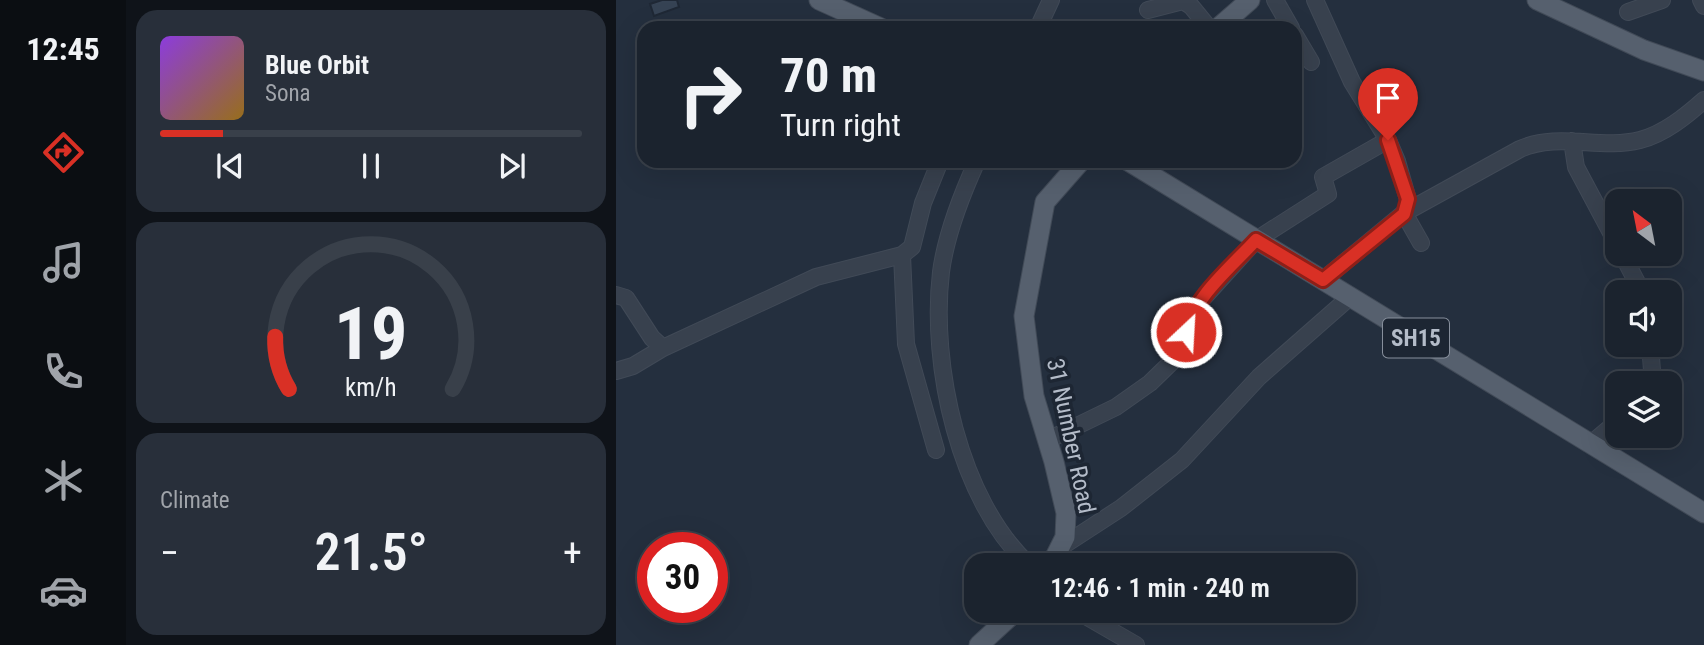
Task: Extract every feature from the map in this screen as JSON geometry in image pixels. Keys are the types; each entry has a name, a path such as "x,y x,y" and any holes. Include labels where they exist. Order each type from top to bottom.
{"main road":[{"path":"819,0 866,21"},
{"path":"1226,21 1250,0"},
{"path":"1537,0 1644,50 1704,71"},
{"name":"31 Number Road","path":"1058,553 1067,525 1066,513 1034,396 1024,316 1045,202 1075,168"},
{"name":"SH15","path":"1139,168 1704,513"},
{"path":"979,645 1003,623"}],"street":[{"path":"1041,21 1051,0"},
{"path":"1275,0 1287,21"},
{"path":"1315,0 1352,82 1388,140 1408,199 1404,214 1421,243"},
{"path":"1628,12 1661,0"},
{"path":"1701,0 1704,6"},
{"path":"1148,10 1183,1 1203,21"},
{"path":"1302,47 1311,62"},
{"path":"1323,280 1404,214 1527,146 1542,141 1641,140 1674,124 1704,100"},
{"path":"1048,440 1128,400 1150,383 1184,350 1188,321 1193,311 1256,240 1328,194 1323,177 1388,140"},
{"path":"1572,141 1577,167 1605,221"},
{"path":"616,371 633,366 663,348 817,277 902,256 912,247 923,203 937,168"},
{"path":"974,168 961,195 942,272 940,316 944,373 953,421 974,486 1003,536 1018,553"},
{"path":"902,256 906,344 936,450"},
{"path":"616,295 626,298 652,338 663,348"},
{"path":"1061,547 1121,508 1182,460 1259,377 1350,297"},
{"path":"1592,443 1605,432"},
{"path":"1098,623 1136,645"}],"building":[{"path":"662,0 677,0 679,7 654,16 650,4"}],"route":[{"path":"1186,332 1188,321 1198,304 1256,240 1323,280 1404,214 1409,203 1388,140"}]}
